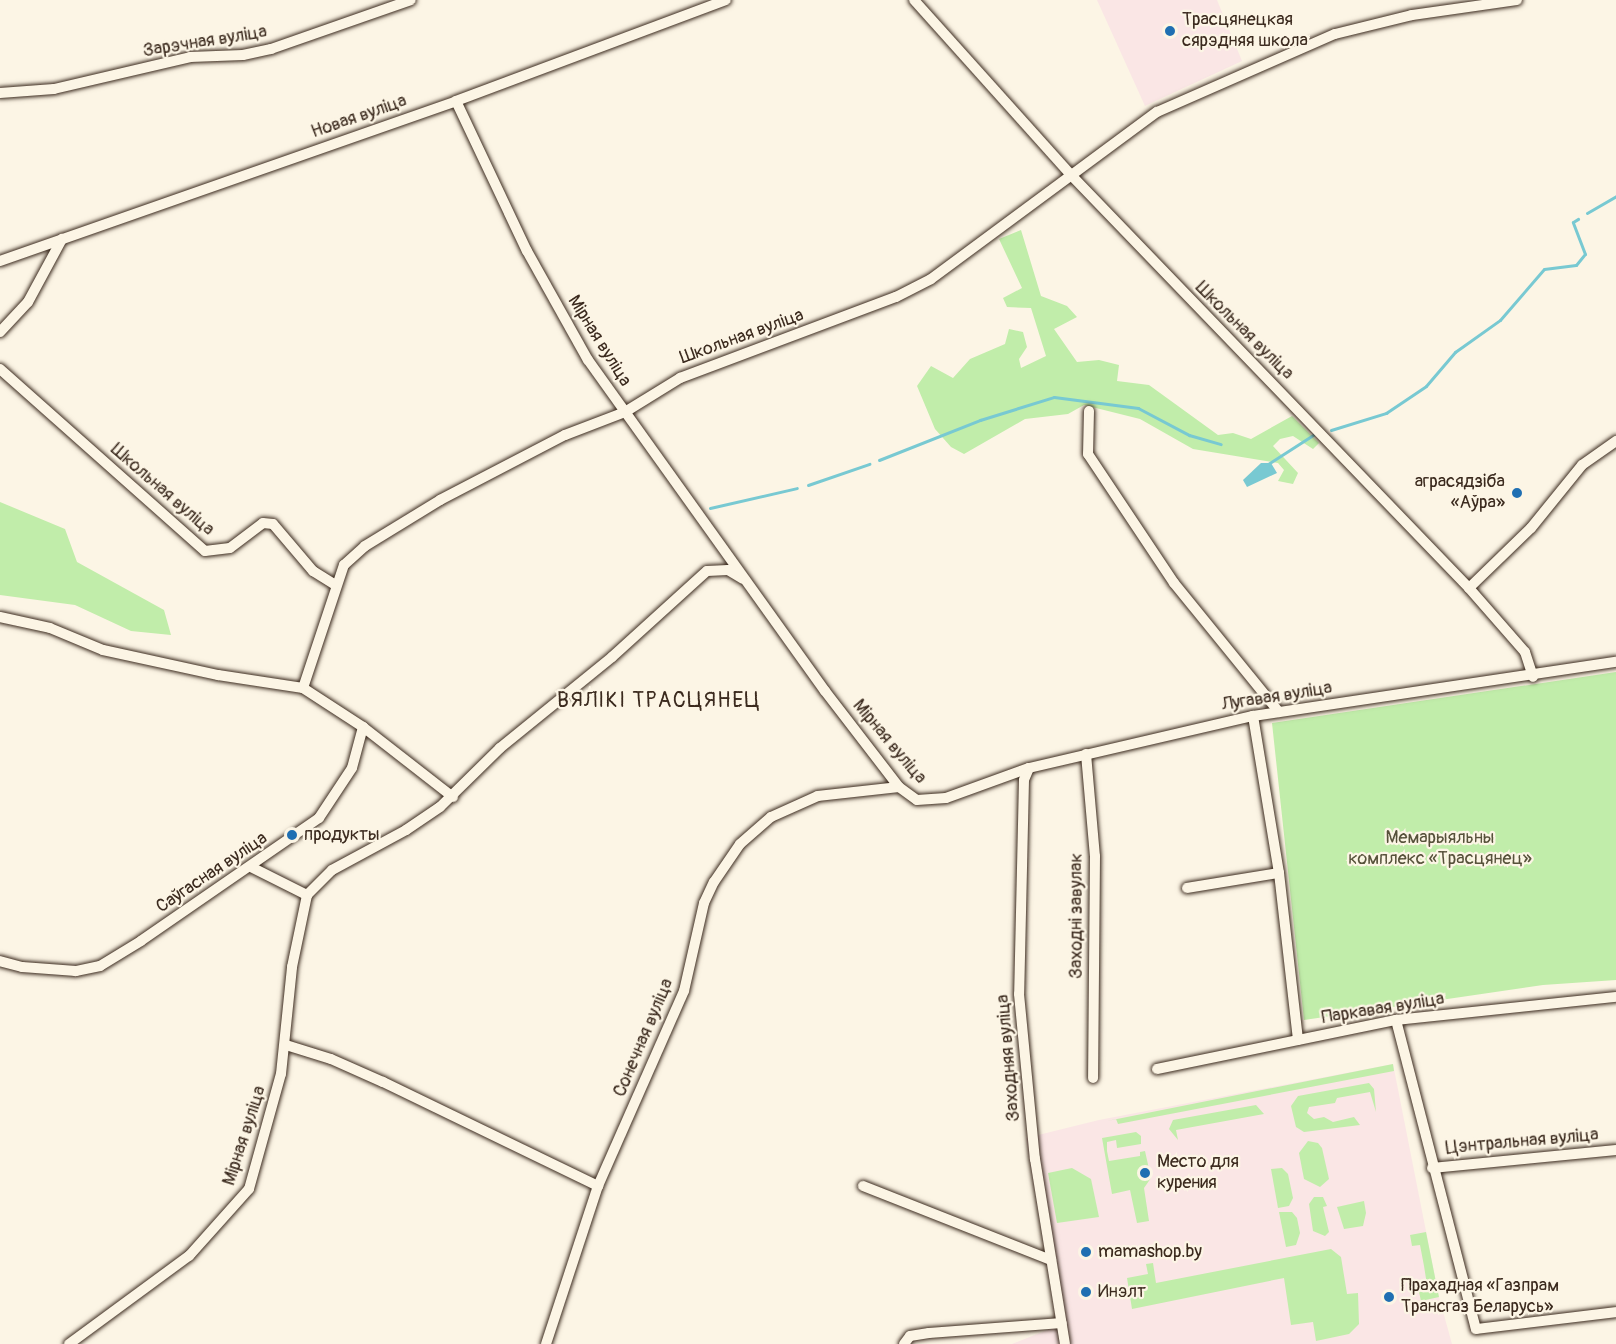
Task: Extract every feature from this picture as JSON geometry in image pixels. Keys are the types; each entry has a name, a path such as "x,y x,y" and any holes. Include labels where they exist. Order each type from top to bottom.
{"street":[{"name":"Зарэчная вуліца","path":"0,93 54,89 190,57 262,51 411,0"},
{"name":"Новая вуліца","path":"0,261 456,101 726,0"},
{"path":"914,0 1072,176"},
{"name":"Школьная вуліца","path":"303,688 335,585 344,565 365,546 440,500 565,435 625,412 680,378 709,365 896,297 960,260 1072,176 1143,119 1335,34 1412,15 1517,0"},
{"name":"Мірная вуліца","path":"456,101 555,303 588,360 746,580 899,787 917,801 935,800 1029,768"},
{"name":"Школьная вуліца","path":"1072,176 1395,507 1468,588"},
{"path":"0,332 28,302 62,239"},
{"name":"Школьная вуліца","path":"0,369 205,551 230,548 263,523 273,524 313,571 335,585"},
{"path":"1089,411 1086,440 1093,462 1174,583 1279,712"},
{"path":"1533,677 1525,652 1468,588 1532,528 1582,465 1616,441"},
{"path":"251,867 307,895 332,870 406,831 453,797 500,748 612,657 707,571 728,555"},
{"path":"707,571 728,570 746,580"},
{"path":"0,617 51,628 103,650 218,675 303,688 363,727 453,797"},
{"name":"Лугавая вуліца","path":"1029,768 1253,716 1533,677 1616,662"},
{"path":"1253,716 1279,873 1298,1040"},
{"name":"Саўгасная вуліца","path":"0,961 63,972 100,966 251,867 319,818 334,800 352,768 363,727"},
{"name":"Заходні завулак","path":"1086,754 1095,855 1093,1078"},
{"name":"Заходняя вуліца","path":"1029,768 1024,780 1019,994 1026,1088 1065,1344"},
{"name":"Сонечная вуліца","path":"546,1344 598,1186 684,991 704,903 740,844 756,826 806,801 899,787"},
{"path":"1187,888 1279,873"},
{"name":"Мірная вуліца","path":"69,1344 189,1256 238,1204 249,1189 259,1160 285,1045 292,967 307,895"},
{"name":"Паркавая вуліца","path":"1157,1069 1396,1020 1616,997"},
{"name":"Цэнтральная вуліца","path":"1396,1020 1432,1168 1476,1329 1616,1312"},
{"path":"285,1045 331,1059 383,1082 598,1186"},
{"name":"Цэнтральная вуліца","path":"1432,1168 1616,1150"},
{"path":"863,1186 1051,1260"},
{"path":"903,1344 910,1336 929,1333 1062,1323"}],"shaded area":[{"name":"Трасцянецкая сярэдняя школа","path":"1097,0 1217,0 1242,61 1145,106"},
{"path":"1393,1064 1439,1297 1452,1344 1012,1344 1057,1326 1026,1138 1099,1120"}],"green space":[{"path":"1021,230 1041,296 1067,306 1077,317 1054,329 1077,362 1099,360 1119,365 1117,381 1149,385 1218,435 1233,433 1251,439 1292,416 1319,443 1313,449 1293,436 1280,439 1273,446 1298,473 1293,484 1278,481 1284,470 1278,463 1193,449 1140,419 1084,405 1068,414 1025,419 964,454 951,447 935,429 917,386 931,366 953,378 970,359 1005,344 1009,329 1023,332 1027,347 1019,359 1021,368 1046,356 1031,308 1007,307 1003,298 1022,288 999,239"},
{"path":"0,502 65,529 77,562 164,610 171,635 131,631 75,605 0,595"},
{"name":"Мемарыяльны комплекс «Трасцянец»","path":"1616,672 1616,980 1543,985 1304,1020 1272,723"},
{"path":"1393,1064 1394,1071 1118,1124 1116,1119"},
{"path":"1369,1083 1374,1089 1376,1112 1370,1092 1337,1098 1335,1103 1309,1107 1307,1113 1314,1119 1324,1117 1333,1122 1354,1117 1360,1125 1304,1132 1296,1127 1291,1106 1298,1096"},
{"path":"1256,1105 1264,1114 1176,1130 1178,1140 1169,1129 1173,1120"},
{"path":"1136,1132 1141,1136 1141,1144 1117,1148 1116,1140 1107,1142 1107,1151 1109,1161 1140,1156 1140,1152 1145,1151 1151,1178 1144,1188 1149,1221 1137,1223 1130,1190 1112,1194 1102,1138"},
{"path":"1308,1141 1318,1143 1322,1148 1329,1179 1320,1187 1304,1179 1299,1153"},
{"path":"1072,1168 1091,1179 1099,1217 1057,1223 1048,1173"},
{"path":"1282,1168 1288,1174 1293,1198 1289,1206 1278,1208 1271,1169"},
{"path":"1314,1197 1323,1197 1327,1206 1323,1207 1329,1232 1325,1236 1313,1231 1309,1204"},
{"path":"1364,1201 1366,1213 1363,1226 1344,1229 1337,1207"},
{"path":"1279,1212 1292,1212 1297,1218 1300,1233 1296,1245 1286,1247"},
{"path":"1426,1232 1439,1297 1421,1301 1419,1292 1428,1291 1424,1266 1420,1245 1412,1246 1410,1235"},
{"path":"1331,1249 1341,1257 1347,1294 1358,1293 1359,1324 1349,1334 1316,1341 1313,1322 1291,1325 1284,1278 1132,1309 1127,1278 1148,1274 1146,1264 1153,1263 1156,1283"}],"water":[{"path":"1261,463 1271,463 1277,473 1247,487 1243,480"}],"waterway":[{"path":"1587,213 1616,196"},
{"path":"1331,430 1386,413 1426,386 1455,352 1500,320 1544,269 1576,265 1585,254 1573,222 1578,219"},
{"path":"879,460 980,420 1054,397 1138,408 1189,435 1221,444"},
{"path":"1268,464 1313,435"},
{"path":"808,485 869,464"},
{"path":"710,508 797,488"}],"place":[{"name":"Трасцянецкая сярэдняя школа","path":"1170,31"},
{"name":"аграсядзіба «Аўра»","path":"1517,493"},
{"name":"продукты","path":"292,835"},
{"name":"Место для курения","path":"1145,1173"},
{"name":"mamashop.by","path":"1086,1252"},
{"name":"Инэлт","path":"1086,1292"},
{"name":"Прахадная «Газпрам Трансгаз Беларусь»","path":"1389,1297"}],"district":[{"name":"ВЯЛІКІ ТРАСЦЯНЕЦ","path":"659,701"}]}
